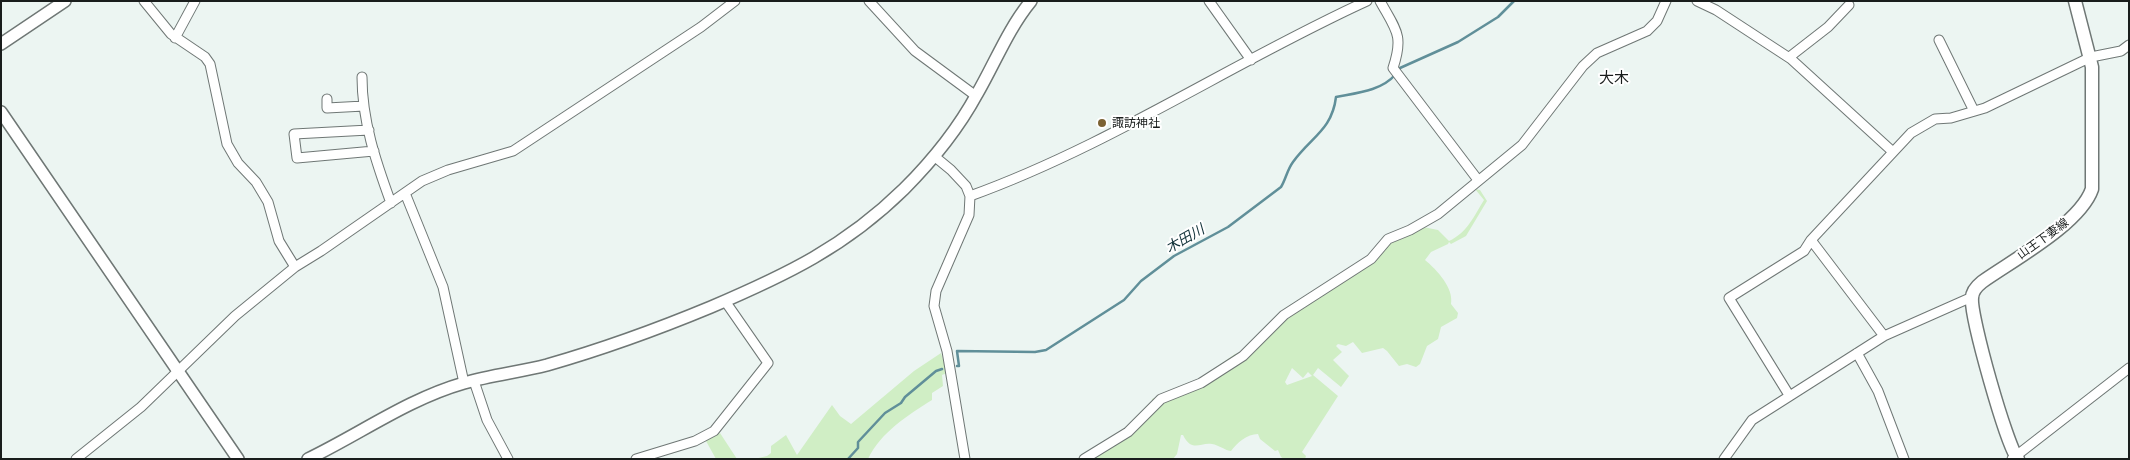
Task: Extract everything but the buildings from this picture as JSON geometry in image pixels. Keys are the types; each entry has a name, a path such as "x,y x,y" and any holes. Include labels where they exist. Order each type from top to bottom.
{"main road":[{"name":"山王下妻線","path":"1972,297 1976,288 1982,282 2057,230 2079,212 2088,200 2092,189 2093,110 2091,57 2076,1"},
{"path":"1972,297 1975,320 1988,369 2015,458"}],"street":[{"path":"1,44 65,1"},
{"path":"144,1 175,38 205,57 210,64 226,144 238,163 256,182 268,202 279,241 295,267"},
{"path":"175,38 196,1"},
{"path":"76,459 141,407 235,316 295,267 405,194 422,180 513,150 701,26 735,1"},
{"path":"869,1 915,52 976,96"},
{"path":"308,459 384,418 469,382 545,365 608,346 725,301 800,267 846,238 875,216 934,156 976,96 1010,32 1031,1"},
{"path":"1209,1 1251,60"},
{"path":"970,196 998,186 1078,151 1251,60 1346,6 1367,1"},
{"path":"1380,1 1400,38 1398,54 1393,68 1478,180"},
{"path":"1084,459 1128,432 1161,399 1201,383 1243,356 1284,315 1370,259 1388,239 1410,230 1438,214 1522,145 1583,66 1605,49 1647,31 1657,21 1666,1"},
{"path":"1697,1 1716,10 1791,59 1893,152"},
{"path":"1791,59 1792,55 1828,27 1850,5"},
{"path":"1940,40 1974,111"},
{"path":"1789,395 1729,298 1804,251 1811,240 1911,133 1935,119 1951,118 1985,108 2091,57 2126,51"},
{"path":"362,77 364,106 369,130 391,203"},
{"path":"326,99 327,108 364,106"},
{"path":"1,112 238,459"},
{"path":"369,130 294,134 297,158 374,151"},
{"path":"934,156 966,186 970,196 967,220 934,298 934,306 947,351 965,459"},
{"path":"405,194 443,288 469,382 508,459"},
{"path":"1811,240 1884,336"},
{"path":"1724,459 1752,420 1789,395 1884,336 1972,297"},
{"path":"636,459 695,441 714,431 768,363 725,301"},
{"path":"1857,353 1878,391 1904,459"},
{"path":"2015,458 2129,368"}],"green space":[{"path":"1475,189 1480,190 1487,201 1466,236 1451,244 1449,242 1431,252 1425,260 1435,269 1447,286 1450,292 1451,304 1458,313 1457,318 1441,327 1438,339 1427,346 1420,364 1416,367 1407,364 1399,366 1383,348 1362,353 1353,342 1346,346 1338,344 1336,346 1342,352 1333,360 1349,376 1341,387 1318,368 1313,375 1338,396 1302,452 1306,456 1305,459 1284,459 1278,450 1275,451 1260,439 1258,434 1243,440 1231,451 1212,444 1196,446 1190,444 1181,435 1177,454 1173,459 1091,459 1139,425 1153,411 1152,399 1201,378 1239,353 1290,305 1316,291 1341,273 1360,268 1389,242 1423,227 1438,230 1449,241 1455,238 1465,229 1484,200","holes":["1292,368 1303,378 1308,372 1312,376 1287,385 1285,382"]},
{"path":"941,353 947,373 942,375 943,386 932,393 932,400 888,432 873,449 868,459 754,459 771,453 771,446 786,435 797,455 832,405 840,416 851,424 914,371"},
{"path":"720,433 737,459 716,459 706,441"}],"waterway":[{"name":"木田川","path":"1400,68 1458,42 1498,17 1514,1"},
{"name":"木田川","path":"957,366 959,366 957,351 1035,352 1046,350 1124,300 1141,281 1174,256 1228,227 1281,187 1293,162 1330,118 1336,97 1375,88 1383,85 1395,75"},
{"name":"木田川","path":"848,459 858,448 858,442 885,413 901,403 905,397 936,371 942,369"}],"place":[{"name":"諏訪神社","path":"1102,123"}],"district":[{"name":"大木","path":"1614,78"}]}
